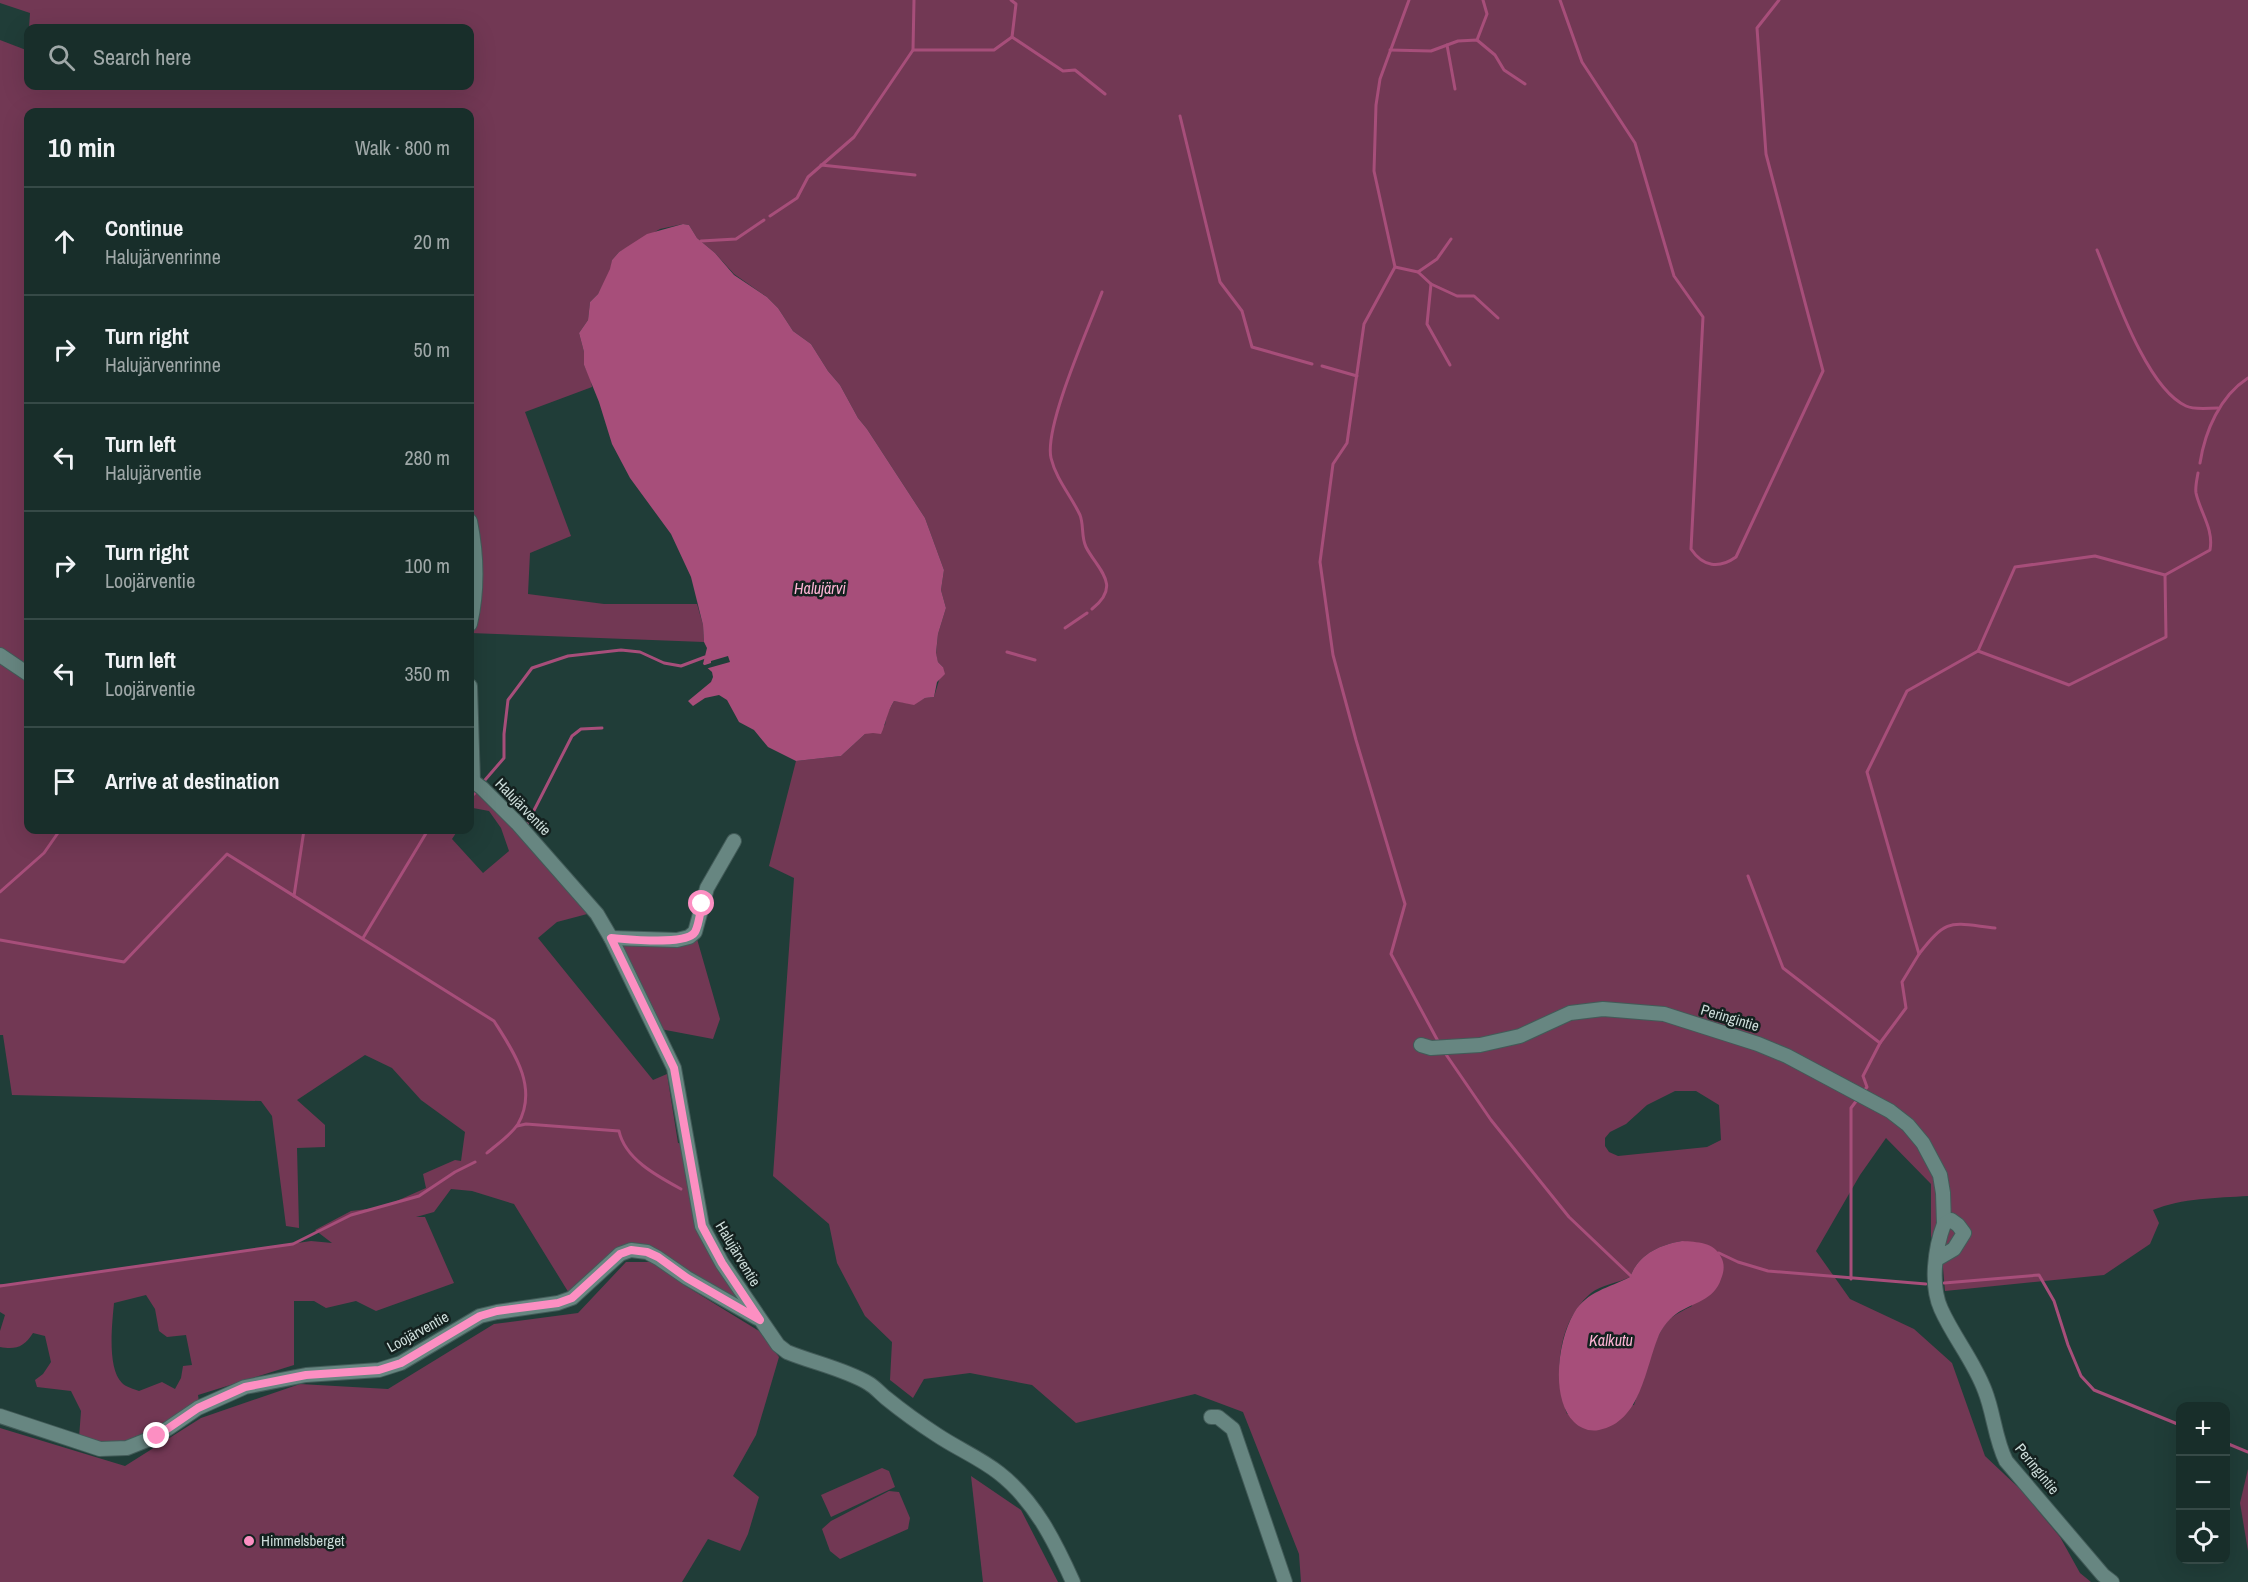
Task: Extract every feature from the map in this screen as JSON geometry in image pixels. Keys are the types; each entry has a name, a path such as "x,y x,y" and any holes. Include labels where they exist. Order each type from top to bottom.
{"street":[{"path":"474,541 477,582 474,600"},
{"path":"0,655 24,671"},
{"name":"Halujärventie","path":"474,782 524,831 597,914 611,938 674,1068 702,1226 722,1263 778,1345 787,1352 857,1377 871,1385 940,1437 1001,1474 1042,1521 1073,1582"},
{"path":"611,938 676,940 689,937 695,932 711,880 734,841"},
{"name":"Peringintie","path":"1421,1044 1431,1047 1480,1045 1520,1036 1570,1013 1603,1008 1664,1014 1758,1044 1787,1056 1890,1111 1908,1125 1923,1143 1940,1175 1944,1224 1935,1281 1941,1309 1970,1357 1985,1390 2001,1450 2006,1461 2103,1575 2112,1582"},
{"path":"1937,1259 1954,1249 1964,1233 1958,1224 1951,1220 1944,1224"},
{"name":"Loojärventie","path":"0,1416 100,1449 127,1448 157,1436 198,1408 245,1387 306,1375 379,1370 401,1363 480,1316 497,1311 558,1303 572,1298 620,1254 631,1250 647,1252 658,1257 687,1278 760,1320"},
{"path":"1211,1416 1218,1417 1233,1429 1285,1582"}],"shaded area":[{"path":"0,0 2248,0 2248,1196 2188,1201 2153,1210 2159,1223 2150,1244 2104,1275 1945,1291 1943,1268 1931,1236 1931,1184 1886,1138 1860,1175 1816,1251 1850,1299 1914,1329 1952,1363 1985,1456 2020,1489 2060,1537 2080,1573 2091,1582 1301,1582 1299,1554 1243,1412 1195,1394 1076,1423 1032,1385 970,1373 924,1379 913,1398 890,1380 892,1342 865,1316 837,1263 829,1224 773,1176 794,878 769,866 796,761 841,756 865,734 885,725 887,714 894,701 914,704 925,698 934,697 943,667 938,662 936,654 938,634 946,608 941,590 944,570 925,518 858,418 840,385 811,344 793,331 778,308 767,297 734,274 715,253 697,238 689,225 683,224 660,229 619,252 612,260 611,269 598,294 590,302 588,320 579,333 584,352 584,365 592,387 525,412 571,536 530,553 528,594 604,604 697,604 703,625 704,642 474,633 474,108 24,108 24,666 0,648 0,40 24,49 24,90 474,90 474,24 29,24 30,13 0,3","holes":["1675,1091 1696,1091 1719,1105 1721,1140 1707,1147 1618,1156 1609,1152 1605,1146 1605,1138 1610,1132 1626,1124 1647,1105","1682,1241 1692,1306 1674,1316 1663,1328 1653,1348 1634,1405 1567,1414 1560,1383 1561,1350 1571,1319 1591,1293 1630,1277 1639,1262 1651,1252 1665,1245"]},
{"path":"0,662 24,678 24,834 455,834 452,839 483,873 509,851 501,828 489,811 474,808 474,789 506,817 591,913 557,922 538,938 653,1080 667,1074 678,1143 686,1144 702,1226 760,1320 631,1250 572,1298 514,1204 472,1191 451,1189 434,1212 416,1217 425,1217 454,1283 376,1311 356,1301 326,1308 314,1301 294,1301 294,1365 198,1395 199,1402 134,1442 114,1444 79,1438 81,1411 71,1391 37,1387 35,1380 43,1374 51,1362 45,1336 33,1333 26,1342 19,1346 0,1347 0,1331 5,1315 0,1312 0,1284 14,1285 311,1241 332,1243 315,1230 351,1211 383,1207 426,1188 423,1174 455,1160 461,1161 465,1132 421,1100 392,1068 365,1055 297,1100 325,1125 325,1147 297,1148 299,1228 286,1226 272,1116 261,1101 12,1095 3,1035 0,1035","holes":["146,1295 155,1309 159,1331 167,1337 186,1335 192,1365 183,1366 181,1378 175,1389 162,1382 139,1391 128,1387 117,1376 112,1357 114,1303"]},
{"path":"695,932 720,1019 713,1039 655,1028 611,938 677,940"},
{"path":"626,1262 655,1262 684,1285 759,1331 779,1357 756,1435 733,1476 759,1497 748,1534 740,1551 708,1539 682,1582 0,1582 0,1428 125,1466 201,1418 300,1384 388,1389 494,1324 578,1313"},
{"path":"882,1468 889,1471 895,1487 831,1517 821,1495"},
{"path":"2248,1469 2248,1551 2240,1503"},
{"path":"971,1476 1021,1510 1058,1582 983,1582"},
{"path":"889,1491 899,1492 910,1518 908,1529 840,1559 830,1551 822,1529 831,1521"}],"water":[{"name":"Halujärvi","path":"683,224 689,225 697,238 715,253 734,275 767,297 778,308 793,331 811,344 925,518 944,570 941,590 946,608 938,634 936,653 945,674 937,682 934,697 925,698 914,705 894,701 881,734 865,734 841,756 796,761 768,747 754,730 739,722 727,700 719,695 705,698 693,706 688,701 711,682 713,677 712,672 703,664 707,648 691,577 671,534 630,478 612,444 584,365 584,352 579,333 588,320 590,302 598,294 612,260 619,252 647,234"},
{"name":"Kalkutu","path":"1682,1241 1704,1244 1718,1252 1724,1268 1718,1286 1708,1297 1676,1314 1664,1326 1654,1348 1640,1392 1624,1416 1613,1425 1599,1430 1582,1428 1566,1412 1559,1384 1561,1353 1568,1324 1585,1300 1630,1277 1644,1257 1665,1245"}],"pier":[{"path":"728,656 730,662 705,669 702,666 711,661"}],"waterway":[{"path":"770,216 797,198 808,177 854,137 913,50 914,0"},
{"path":"913,50 994,50 1012,37 1016,4 1011,0"},
{"path":"1409,0 1380,79 1376,105 1374,171 1395,267 1364,324 1347,443 1333,464 1320,562 1333,655 1405,904 1391,954 1439,1043"},
{"path":"1477,40 1487,14 1483,0"},
{"path":"1560,0 1582,62 1635,143 1674,276 1703,317 1691,549 1701,560 1712,564 1730,561 1736,557 1823,371 1766,154 1757,28 1779,0"},
{"path":"1012,37 1063,71 1075,70 1105,94"},
{"path":"1390,50 1431,51 1458,41 1477,40 1495,55 1504,70 1525,84"},
{"path":"1447,45 1455,89"},
{"path":"1180,116 1220,282 1242,311 1252,347 1312,364"},
{"path":"821,165 915,175"},
{"path":"701,241 736,239 764,220"},
{"path":"1418,272 1437,259 1451,239"},
{"path":"2097,250 2133,337 2158,380 2171,396 2186,406 2218,408"},
{"path":"1395,267 1418,272 1431,284 1457,296 1474,296 1498,318"},
{"path":"1431,284 1427,324 1450,365"},
{"path":"1092,609 1101,600 1107,585 1105,577 1084,543 1080,515 1053,466 1051,443 1061,401 1102,292"},
{"path":"1322,366 1357,376"},
{"path":"2200,463 2215,415 2229,394 2248,378"},
{"path":"1863,1092 1867,1087 1863,1076 1880,1043 1906,1008 1902,982 1919,954 1867,772 1907,691 1978,651 2015,567 2095,556 2165,575 2210,550 2210,535 2196,493 2198,473"},
{"path":"1978,651 2069,685 2166,637 2165,575"},
{"path":"1065,628 1087,613"},
{"path":"485,780 504,758 508,700 532,668 568,656 621,650 640,652 664,663 681,666 705,657"},
{"path":"1007,652 1035,660"},
{"path":"526,826 572,736 581,729 602,728"},
{"path":"0,892 44,853 57,834"},
{"path":"294,896 303,834"},
{"path":"363,938 426,834"},
{"path":"0,940 124,962 227,854 494,1021 521,1070 526,1097 518,1124 487,1153"},
{"path":"1748,876 1783,968 1880,1043"},
{"path":"1919,954 1937,934 1951,925 1995,928"},
{"path":"1445,1053 1491,1120 1569,1217 1631,1276"},
{"path":"1851,1279 1851,1108 1857,1100"},
{"path":"517,1126 526,1124 619,1131 628,1150 643,1166 681,1189"},
{"path":"0,1286 293,1244 351,1215 419,1196 455,1172 475,1162"},
{"path":"1716,1254 1719,1253 1738,1262 1768,1271 1926,1284"},
{"path":"1944,1283 2039,1275 2054,1301 2081,1376 2094,1390 2176,1423"},
{"path":"2230,1445 2248,1452"}],"place":[{"name":"Himmelsberget","path":"249,1541"}],"route":[{"path":"157,1436 198,1408 245,1387 306,1375 379,1370 401,1363 480,1316 497,1311 558,1303 572,1298 620,1254 631,1250 647,1252 658,1257 687,1278 760,1320 722,1263 702,1226 674,1068 611,938 676,940 689,937 695,932 702,904"}]}
